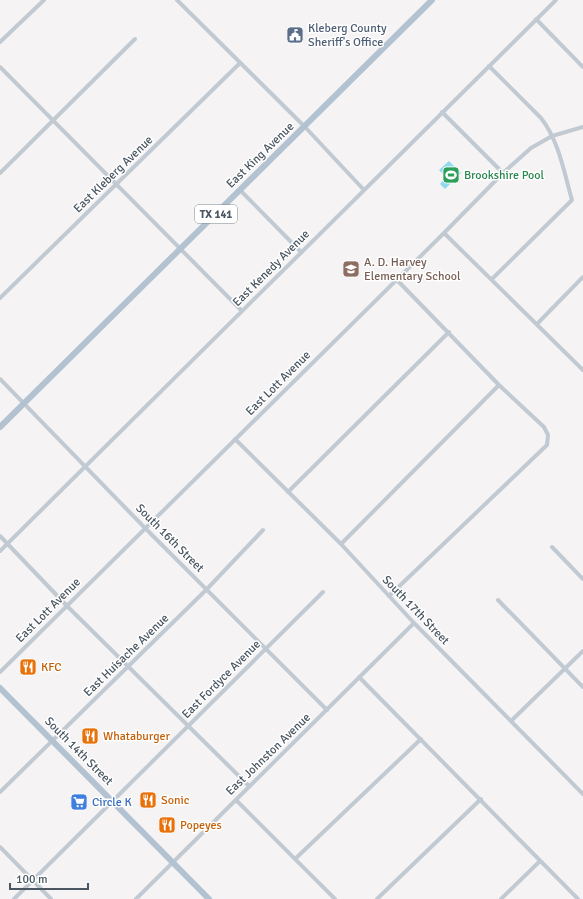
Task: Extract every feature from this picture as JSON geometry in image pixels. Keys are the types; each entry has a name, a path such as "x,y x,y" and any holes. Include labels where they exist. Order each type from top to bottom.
{"main road":[{"name":"East King Avenue","path":"0,427 432,0"},
{"name":"South 14th Street","path":"0,688 209,899"}],"street":[{"path":"0,42 44,0"},
{"path":"177,0 305,127 364,190"},
{"name":"East Kenedy Avenue","path":"0,551 556,0"},
{"path":"536,19 583,67"},
{"path":"0,173 135,39"},
{"name":"East Kleberg Avenue","path":"0,298 240,63"},
{"path":"489,66 541,118 548,127 559,153 572,200 492,279"},
{"path":"0,67 242,311"},
{"path":"442,112 503,173"},
{"name":"East Lott Avenue","path":"0,672 397,280 503,173 531,148 552,136 583,128"},
{"path":"240,190 301,252"},
{"path":"444,233 583,370"},
{"path":"537,324 583,277"},
{"path":"390,596 547,445 548,434 544,427 499,385 397,280"},
{"path":"288,492 449,332"},
{"name":"South 16th Street","path":"0,379 206,590 327,710"},
{"path":"341,544 499,385"},
{"name":"South 17th Street","path":"235,439 341,544 414,623 583,794"},
{"name":"East Huisache Avenue","path":"0,792 206,590 263,530"},
{"path":"0,536 67,606 249,786"},
{"path":"552,547 583,579"},
{"name":"East Fordyce Avenue","path":"14,899 323,592"},
{"path":"498,600 583,687"},
{"name":"East Johnston Avenue","path":"136,899 414,623"},
{"path":"511,721 583,651"},
{"path":"359,677 578,899"},
{"path":"295,859 421,739"},
{"path":"236,800 335,899"},
{"path":"378,899 481,800"},
{"path":"0,847 51,899"},
{"path":"501,899 540,860"}],"water":[{"name":"Brookshire Pool","path":"449,161 461,173 445,189 440,184 446,177 439,170"}],"place":[{"name":"Kleberg County Sheriff's Office","path":"295,35"},
{"name":"Brookshire Pool","path":"451,175"},
{"name":"A. D. Harvey Elementary School","path":"351,269"},
{"name":"KFC","path":"28,667"},
{"name":"Whataburger","path":"90,736"},
{"name":"Sonic","path":"148,800"},
{"name":"Circle K","path":"79,802"},
{"name":"Popeyes","path":"167,825"}]}
